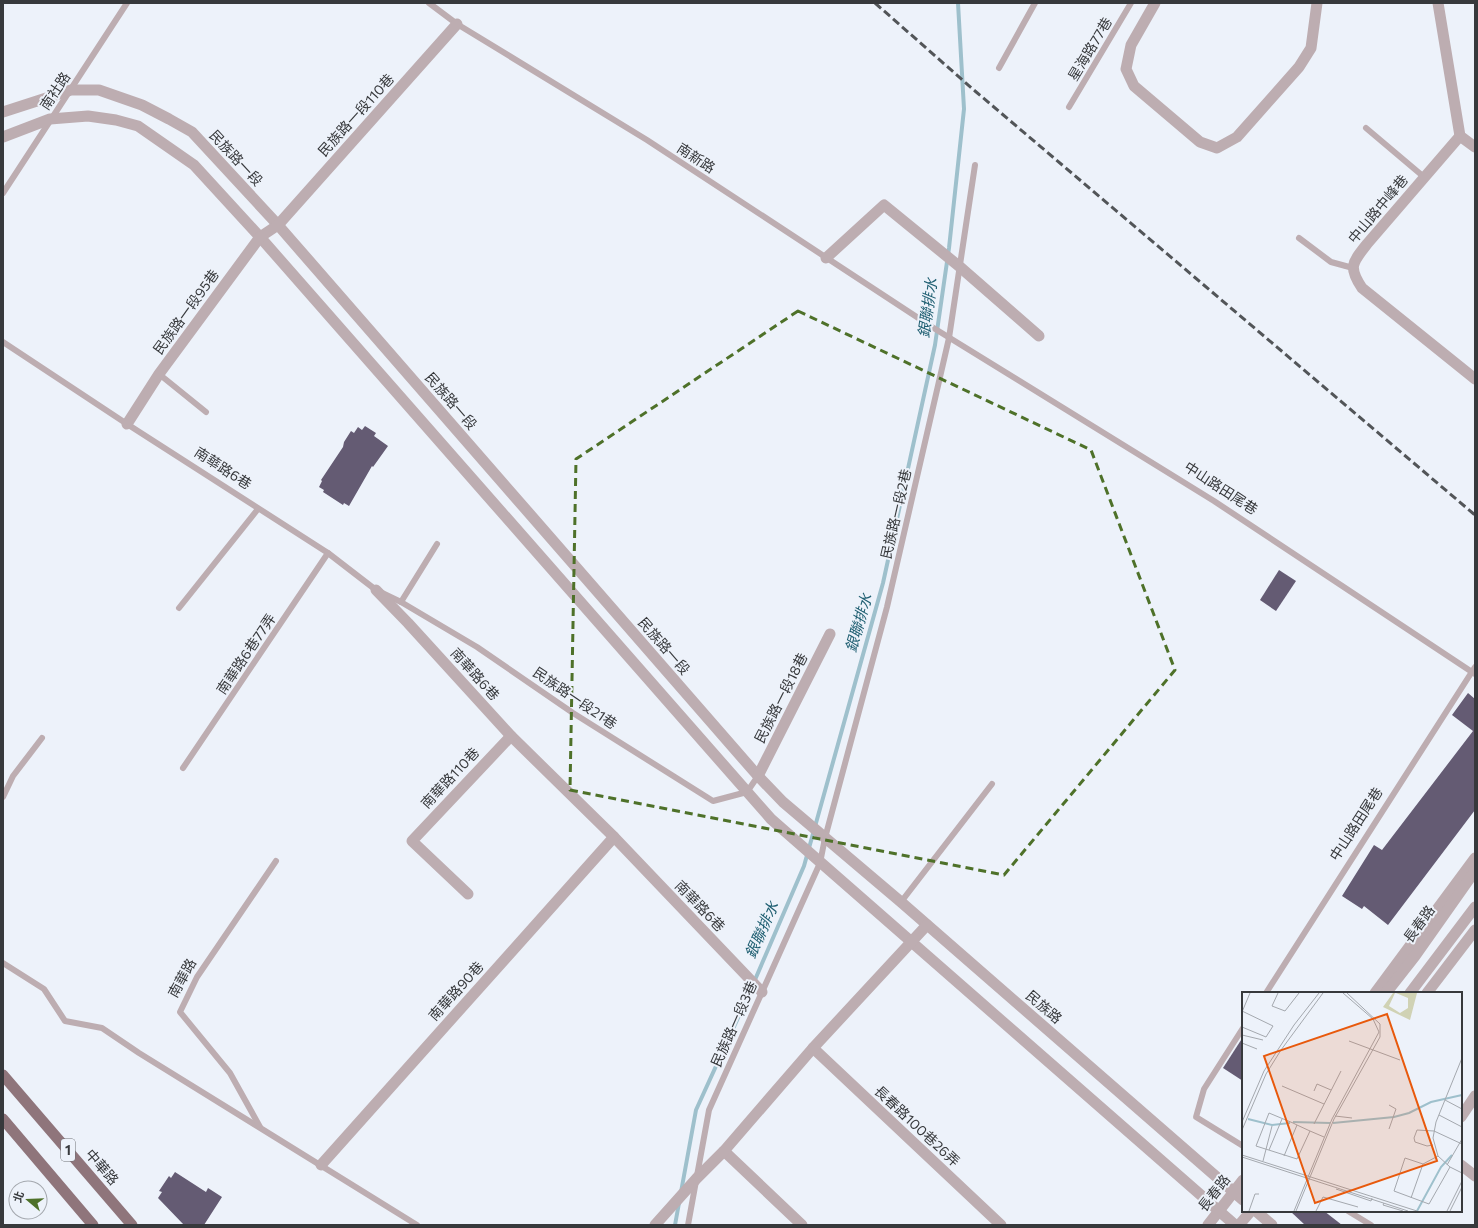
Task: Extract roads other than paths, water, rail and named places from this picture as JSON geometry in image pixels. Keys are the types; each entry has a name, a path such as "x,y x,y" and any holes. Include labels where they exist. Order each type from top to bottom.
{"main road":[{"name":"中華路","path":"3,1075 132,1225"},
{"name":"1","path":"3,1119 93,1225"}],"street":[{"path":"1155,3 1131,45 1126,69 1134,86 1200,142 1217,148 1237,137 1299,67 1311,48 1317,3"},
{"path":"1438,3 1460,136 1475,147"},
{"name":"民族路一段110巷","path":"278,225 457,24"},
{"name":"民族路一段","path":"3,112 71,90 99,90 142,105 192,132 278,225 758,776 783,802 822,835"},
{"path":"3,137 50,119 88,116 116,120 138,126 194,165 260,237 771,819 1235,1225"},
{"name":"中山路中峰巷","path":"1353,268 1356,258 1460,136"},
{"path":"826,258 884,205 960,267 1039,336"},
{"name":"民族路一段95巷","path":"126,424 159,374 260,237 278,225"},
{"path":"1353,268 1354,276 1362,288 1475,379"},
{"name":"南華路6巷","path":"376,590 511,736 614,837 760,990"},
{"name":"民族路一段18巷","path":"758,776 830,634"},
{"path":"655,688 671,676"},
{"name":"南華路110巷","path":"468,894 412,841 511,736"},
{"name":"民族路","path":"822,835 927,924 1242,1199"},
{"name":"南華路90巷","path":"321,1164 614,837"},
{"path":"1376,992 1475,858"},
{"name":"長春路","path":"1387,992 1415,956 1475,871"},
{"path":"1411,992 1475,907"},
{"path":"655,1225 697,1178 724,1151 813,1048 927,924"},
{"path":"1428,992 1475,930"},
{"name":"長春路100巷26弄","path":"813,1048 1001,1225"},
{"path":"1462,1116 1475,1096"},
{"path":"724,1151 802,1225"},
{"path":"1462,1166 1475,1176"},
{"name":"長春路","path":"1208,1225 1242,1181"},
{"path":"1239,1225 1250,1212"},
{"path":"1257,1212 1272,1225"}],"lane":[{"name":"南社路","path":"3,193 127,3"},
{"name":"南新路","path":"429,3 457,24 647,140 948,338"},
{"path":"999,68 1035,3"},
{"name":"星海路77巷","path":"1069,107 1131,3"},
{"path":"1366,128 1424,178"},
{"name":"民族路一段2巷","path":"817,860 822,835 887,607 948,338 975,165"},
{"path":"1299,238 1331,262 1353,268"},
{"name":"中山路田尾巷","path":"948,338 1214,501 1474,671 1267,992"},
{"name":"南華路6巷","path":"4,345 328,553 376,590"},
{"path":"159,374 206,412"},
{"path":"179,608 258,509"},
{"path":"401,602 437,544"},
{"name":"南華路6巷77弄","path":"183,768 328,553"},
{"name":"民族路一段21巷","path":"376,590 401,602 477,647 573,713 713,801 747,792"},
{"path":"3,797 13,776 42,738"},
{"path":"747,792 758,776"},
{"path":"901,902 992,784"},
{"name":"民族路一段3巷","path":"688,1225 709,1110 817,860"},
{"name":"南華路","path":"261,1128 230,1073 180,1012 197,977 276,861"},
{"name":"南華路","path":"3,962 44,989 65,1021 102,1028 138,1053 321,1164 417,1225"},
{"path":"1242,1030 1204,1089 1196,1116 1242,1145"},
{"path":"1350,1212 1371,1225"}],"waterway":[{"name":"銀聯排水","path":"681,1192 696,1110 748,996 804,866 883,583 935,345 949,248 964,109 958,3"},
{"name":"銀聯排水","path":"675,1225 679,1203"}],"railway":[{"path":"875,3 975,91 1475,515"}]}
